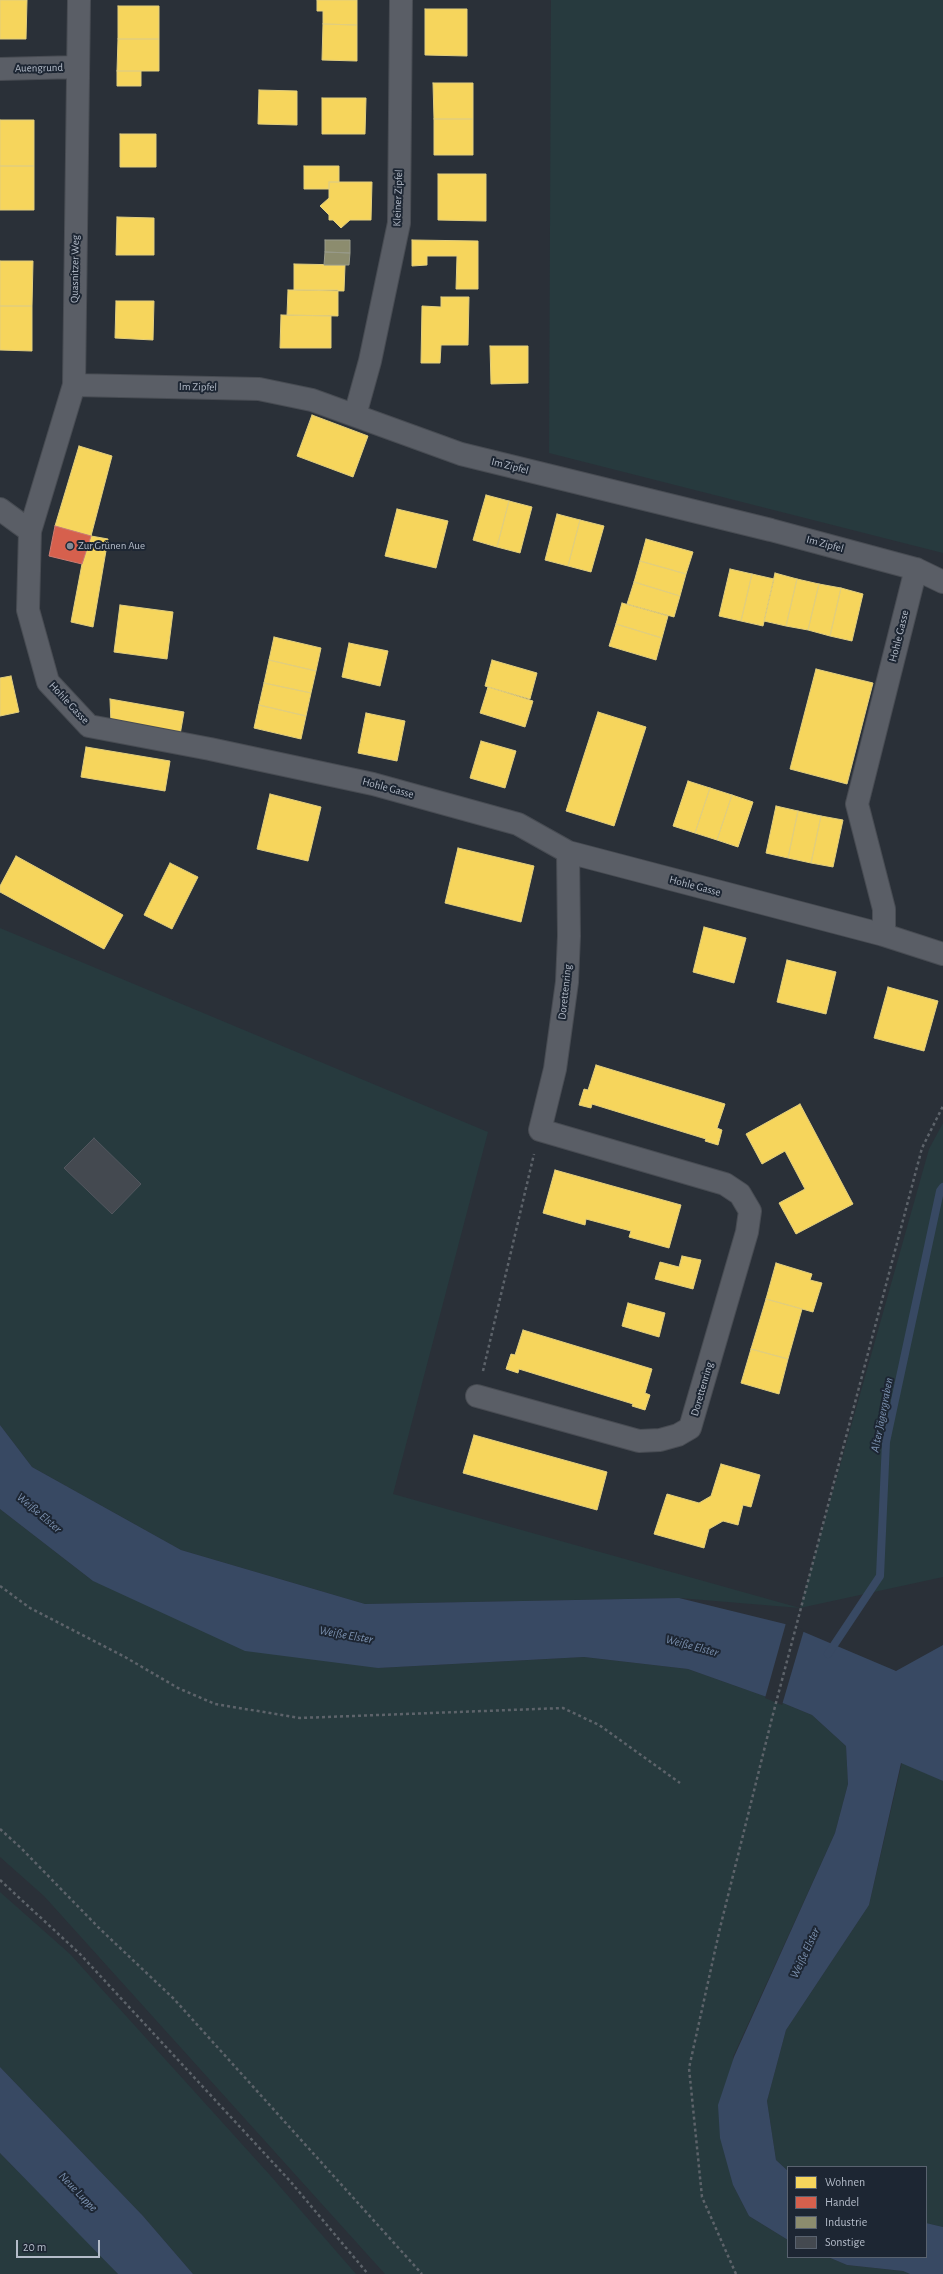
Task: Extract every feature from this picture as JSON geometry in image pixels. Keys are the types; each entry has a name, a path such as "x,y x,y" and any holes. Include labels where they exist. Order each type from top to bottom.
{"street":[{"name":"Quasnitzer Weg","path":"30,531 74,385 78,0"},
{"name":"Kleiner Zipfel","path":"355,415 370,361 399,223 401,0"},
{"name":"Auengrund","path":"0,69 77,67"},
{"name":"Im Zipfel","path":"74,385 259,388 312,400 461,454 771,530 916,569 943,582"},
{"path":"0,509 30,531"},
{"name":"Hohle Gasse","path":"30,531 28,610 48,682 89,726 210,749 373,784 518,824 568,852 884,935 943,954"},
{"name":"Hohle Gasse","path":"884,935 884,909 856,804 916,569"},
{"name":"Dorettenring","path":"477,1396 639,1441 660,1440 678,1435 690,1428 746,1232 750,1211 740,1194 725,1184 540,1130 555,1069 567,982 569,936 568,852"}],"path":[{"path":"736,2274 702,2197 688,2068 800,1608 922,1148 943,1106"},
{"path":"477,1396 540,1130"},
{"path":"0,1586 30,1608 124,1657 178,1688 215,1704 300,1718 563,1708 599,1725 680,1783"},
{"path":"0,1829 21,1848 99,1928 174,1999 422,2274"},
{"path":"0,1880 80,1954 290,2181 368,2274"}],"green space":[{"path":"551,0 943,0 943,553 549,453"},
{"path":"0,928 488,1132 393,1494 800,1608 679,1598 365,1604 181,1550 32,1467 0,1425"},
{"path":"943,1123 943,1577 800,1608 929,1149"},
{"path":"0,1509 93,1581 378,1668 584,1657 688,1669 778,1701 812,1715 846,1746 848,1784 835,1833 733,2057 733,2185 749,2216 787,2239 787,2258 830,2258 847,2265 903,2271 910,2274 385,2274 44,1896 0,1857"},
{"path":"902,1762 943,1781 943,2227 927,2223 927,2166 787,2166 787,2170 776,2160 767,2101 786,2030 869,1905"},
{"path":"0,1892 70,1954 269,2174 356,2274 193,2274 143,2216 0,2067"},
{"path":"0,2153 104,2258 118,2274 0,2274"}],"water":[{"name":"Weiße Elster","path":"0,1425 32,1467 181,1550 365,1604 679,1598 785,1624 896,1671 943,1645 943,1781 901,1763 869,1905 786,2030 767,2101 776,2160 787,2170 787,2239 749,2216 733,2185 720,2138 718,2105 734,2057 835,1833 848,1784 846,1746 812,1715 778,1701 688,1669 584,1657 378,1668 245,1651 93,1581 0,1509"},
{"name":"Neue Luppe","path":"0,2067 143,2216 193,2274 118,2274 0,2153"},
{"path":"927,2223 943,2227 943,2274 910,2274 903,2271 847,2265 830,2258 927,2258"}],"pier":[{"path":"786,1623 804,1630 782,1705 765,1698"}],"building: Wohnen":[{"path":"0,0 27,0 26,39 0,39"},
{"path":"317,0 357,0 357,25 323,24 323,11 317,11"},
{"path":"118,6 159,6 159,39 118,39"},
{"path":"425,9 467,9 467,56 425,55"},
{"path":"323,24 357,25 357,61 322,60"},
{"path":"118,39 159,39 159,71 117,71"},
{"path":"117,71 141,71 141,86 117,86"},
{"path":"433,83 473,83 473,119 434,119"},
{"path":"259,90 297,91 297,125 258,124"},
{"path":"322,98 366,98 365,134 322,134"},
{"path":"434,119 473,119 473,155 434,155"},
{"path":"0,120 34,120 34,166 0,166"},
{"path":"120,134 156,134 156,167 120,167"},
{"path":"0,166 34,166 34,210 0,210"},
{"path":"304,166 339,166 339,182 329,182 329,189 304,189"},
{"path":"438,174 486,174 486,221 438,220"},
{"path":"329,182 372,182 371,220 350,220 341,228 333,220 329,220 329,215 320,206 329,198"},
{"path":"117,217 154,218 154,255 116,255"},
{"path":"412,240 478,241 478,289 456,289 457,256 427,256 427,265 412,266"},
{"path":"0,261 33,261 32,306 0,306"},
{"path":"294,264 345,265 344,291 294,290"},
{"path":"288,290 338,290 338,316 287,315"},
{"path":"441,297 469,297 468,345 441,345 440,363 421,363 422,306 441,307"},
{"path":"116,301 154,301 153,340 115,338"},
{"path":"0,306 32,306 32,351 0,350"},
{"path":"281,315 331,316 331,348 280,348"},
{"path":"490,346 528,346 528,383 491,384"},
{"path":"312,415 368,436 353,477 297,456"},
{"path":"79,446 112,456 91,536 55,526"},
{"path":"486,495 509,501 497,547 473,540"},
{"path":"509,501 532,507 520,553 497,547"},
{"path":"397,509 448,521 436,568 385,556"},
{"path":"557,514 580,520 568,566 545,560"},
{"path":"580,520 604,526 591,572 568,566"},
{"path":"91,536 108,539 93,627 71,622 82,564"},
{"path":"646,539 693,552 686,574 640,561"},
{"path":"640,561 686,574 680,596 634,582"},
{"path":"730,569 752,574 741,621 719,616"},
{"path":"775,573 797,579 786,626 764,621"},
{"path":"752,574 774,579 763,626 741,621"},
{"path":"797,579 819,584 808,630 786,626"},
{"path":"634,582 680,596 674,617 627,604"},
{"path":"819,584 841,588 830,636 808,630"},
{"path":"841,588 863,594 852,641 830,636"},
{"path":"622,603 668,616 662,638 616,624"},
{"path":"120,605 173,612 167,659 114,652"},
{"path":"616,624 662,638 656,660 609,646"},
{"path":"274,637 321,648 316,671 269,660"},
{"path":"349,643 388,651 380,686 342,677"},
{"path":"269,660 316,671 311,693 264,683"},
{"path":"492,660 537,673 530,699 485,686"},
{"path":"816,669 873,683 847,784 790,769"},
{"path":"11,676 19,712 0,716 0,678"},
{"path":"264,683 311,693 306,716 259,705"},
{"path":"488,687 533,701 525,727 480,713"},
{"path":"110,699 184,712 180,735 111,723"},
{"path":"259,705 306,716 301,739 254,728"},
{"path":"598,712 646,727 614,826 566,811"},
{"path":"366,713 405,721 397,761 358,753"},
{"path":"481,741 516,751 505,788 470,778"},
{"path":"86,747 170,761 165,791 81,777"},
{"path":"688,781 710,788 695,833 673,826"},
{"path":"710,788 732,795 717,840 695,833"},
{"path":"270,794 321,807 308,861 257,849"},
{"path":"732,795 753,802 738,847 717,840"},
{"path":"776,806 798,811 788,858 766,853"},
{"path":"798,811 821,816 811,863 788,858"},
{"path":"821,816 843,820 833,867 811,863"},
{"path":"458,848 534,866 521,922 445,903"},
{"path":"16,856 123,915 104,949 0,892 0,886"},
{"path":"170,863 198,877 172,929 144,915"},
{"path":"704,927 746,938 734,983 693,972"},
{"path":"787,960 836,972 826,1014 777,1002"},
{"path":"888,987 938,1001 924,1051 874,1038"},
{"path":"596,1065 725,1104 717,1128 722,1130 718,1145 705,1141 706,1139 592,1104 591,1108 579,1105 584,1089 588,1090"},
{"path":"800,1104 853,1204 796,1234 779,1203 805,1189 785,1151 762,1164 746,1134"},
{"path":"555,1170 681,1205 669,1248 629,1237 631,1231 586,1219 585,1225 543,1213"},
{"path":"682,1256 701,1260 693,1289 655,1279 660,1262 679,1267"},
{"path":"776,1263 812,1274 810,1280 822,1283 813,1312 766,1299"},
{"path":"766,1299 802,1309 788,1359 751,1349"},
{"path":"628,1303 665,1313 659,1337 622,1326"},
{"path":"523,1330 652,1369 645,1393 650,1395 645,1410 632,1406 633,1404 519,1369 518,1373 506,1369 511,1354 515,1355"},
{"path":"751,1349 788,1359 779,1394 741,1383"},
{"path":"474,1435 607,1472 597,1510 463,1473"},
{"path":"721,1464 760,1475 751,1507 743,1505 738,1525 723,1521 709,1529 704,1548 654,1534 667,1494 699,1503 711,1496"}],"building: Handel":[{"path":"55,526 91,536 82,564 49,556"}],"building: Industrie":[{"path":"325,240 350,240 350,253 325,252"},
{"path":"325,252 350,253 349,265 324,265"}],"building: Sonstige":[{"path":"94,1138 141,1184 112,1214 64,1168"}],"waterway":[{"name":"Alter Jägergraben","path":"828,1654 880,1576 886,1442 940,1191 943,1187"}],"place":[{"name":"Zur Grünen Aue","path":"70,546"}]}
